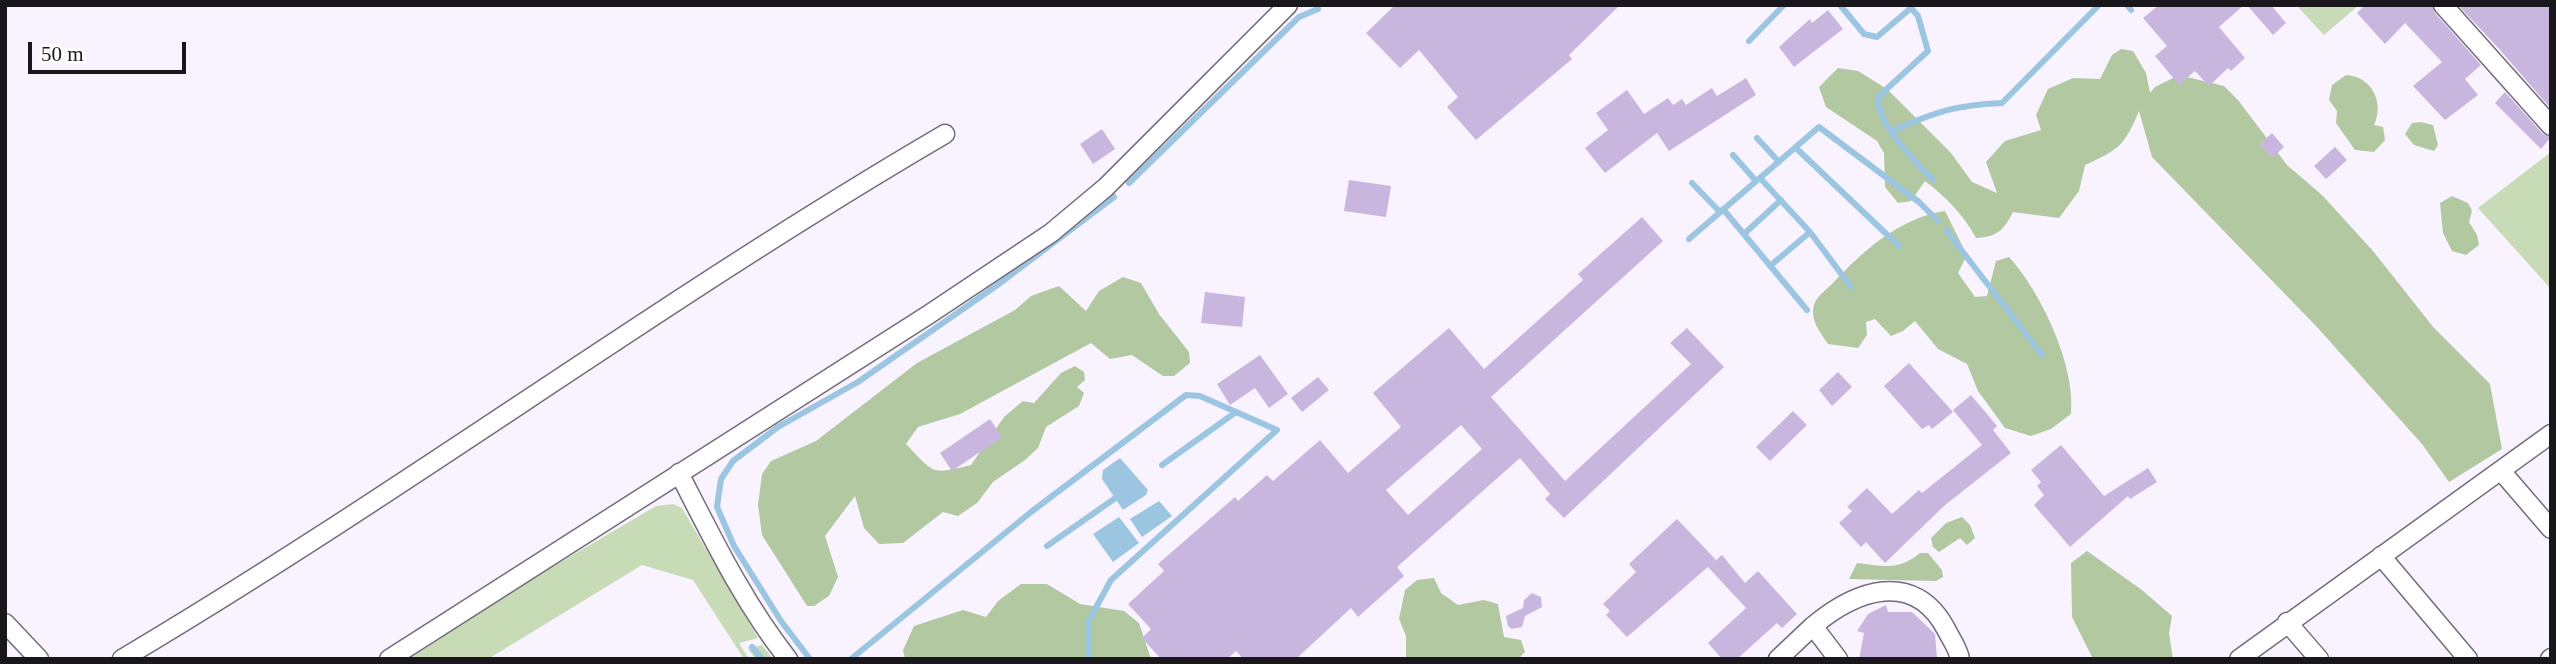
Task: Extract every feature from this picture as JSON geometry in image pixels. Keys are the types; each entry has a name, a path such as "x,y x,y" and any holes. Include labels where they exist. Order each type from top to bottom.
{"street":[{"path":"389,659 928,315 1051,233 1114,180 1289,5"},
{"path":"2444,5 2551,126"},
{"path":"122,659 387,493 856,186 945,134"},
{"path":"2239,659 2551,435"},
{"path":"679,472 729,570 770,636 788,659"},
{"path":"2502,472 2551,529"},
{"path":"2381,556 2468,659"},
{"path":"1778,659 1834,609 1875,592 1896,590 1918,598 1939,617 1960,659"},
{"path":"2287,622 2319,659"},
{"path":"5,623 40,659"},
{"path":"1813,626 1838,659"}],"green space":[{"path":"2296,5 2359,5 2324,35"},
{"path":"2121,49 2133,51 2146,73 2150,93 2155,87 2179,75 2224,86 2238,100 2287,165 2322,195 2373,251 2434,328 2490,384 2502,449 2449,482 2422,444 2316,326 2152,157 2139,111 2120,145 2085,165 2079,191 2059,218 2013,212 1999,231 1976,238 1954,207 1925,181 1911,201 1898,203 1885,187 1884,153 1877,141 1826,107 1819,87 1838,68 1858,71 1887,89 1951,153 1972,182 1997,193 1986,162 2005,141 2041,130 2036,115 2048,89 2073,78 2100,79 2112,55"},
{"path":"2346,75 2355,76 2369,85 2377,99 2374,125 2383,127 2385,140 2374,152 2355,150 2336,123 2337,111 2329,100 2332,85"},
{"path":"2412,123 2433,125 2438,145 2434,151 2414,145 2405,134"},
{"path":"2551,152 2551,289 2478,208"},
{"path":"2452,196 2468,203 2472,211 2469,222 2477,235 2479,245 2466,255 2452,251 2443,233 2440,203"},
{"path":"1945,211 1967,255 1958,273 1975,297 1987,296 1996,261 2009,257 2044,309 2062,352 2071,395 2071,414 2051,429 2031,436 2005,428 1978,391 1967,364 1938,349 1915,321 1903,331 1891,336 1875,319 1866,322 1867,335 1858,348 1828,344 1816,326 1813,310 1817,299 1869,248 1897,228"},
{"path":"1123,277 1141,283 1159,314 1189,352 1190,363 1174,376 1163,376 1132,355 1110,359 1091,343 960,414 918,427 906,444 928,466 940,471 971,465 1004,417 1023,401 1034,403 1061,373 1075,366 1084,372 1085,380 1077,387 1084,393 1079,406 1046,427 1038,448 993,482 977,503 958,516 943,512 903,543 879,544 864,528 855,496 825,536 838,577 829,596 814,606 807,606 762,535 758,505 762,474 771,461 816,441 917,363 1015,310 1031,296 1059,286 1086,311 1099,291"},
{"path":"673,504 682,508 758,638 739,643 749,659 744,659 693,580 642,565 488,659 409,659 537,576 656,506"},
{"path":"1962,517 1970,525 1975,538 1967,545 1960,538 1939,552 1933,547 1931,538 1946,523"},
{"path":"2087,551 2142,590 2172,616 2169,633 2173,659 2093,659 2072,617 2071,563"},
{"path":"1920,553 1928,553 1942,570 1943,577 1936,581 1849,579 1857,563 1898,565"},
{"path":"1434,578 1441,593 1458,605 1484,600 1498,604 1504,637 1521,640 1525,652 1518,659 1406,659 1406,636 1399,619 1405,590 1417,580"},
{"path":"1021,584 1047,584 1080,604 1124,611 1139,623 1151,659 905,659 903,650 914,626 963,610 986,617 998,601"},
{"path":"762,645 773,659 756,659 748,649"}],"water":[{"path":"1120,458 1148,490 1146,495 1123,510 1102,479 1103,470"},
{"path":"1159,501 1172,516 1142,537 1130,519"},
{"path":"1119,517 1139,543 1113,562 1093,534"}],"building":[{"path":"1395,5 1620,5 1569,55 1572,59 1476,140 1447,107 1458,97 1419,50 1400,68 1366,33"},
{"path":"2159,5 2244,5 2219,27 2245,58 2231,71 2228,68 2209,86 2195,71 2179,85 2155,56 2167,46 2143,18"},
{"path":"2247,5 2271,5 2286,23 2273,35"},
{"path":"2365,5 2432,5 2435,13 2481,65 2465,79 2478,95 2445,120 2413,86 2442,62 2405,23 2385,44 2357,13"},
{"path":"2458,5 2551,5 2551,109 2500,50"},
{"path":"1828,10 1843,29 1794,67 1779,47 1810,19 1812,23"},
{"path":"1746,78 1756,95 1669,151 1657,133 1605,173 1585,148 1608,130 1596,113 1627,90 1644,114 1668,98 1673,105 1682,99 1686,105 1712,88 1717,96"},
{"path":"2505,92 2543,134 2551,137 2541,149 2495,103"},
{"path":"1102,129 1115,149 1093,164 1080,144"},
{"path":"2272,133 2284,147 2272,158 2260,144"},
{"path":"2335,147 2347,160 2326,179 2314,166"},
{"path":"1349,180 1391,186 1386,217 1344,211"},
{"path":"1642,217 1663,241 1491,397 1565,481 1691,364 1670,343 1687,328 1724,367 1564,518 1545,499 1550,494 1520,458 1397,567 1404,576 1358,617 1351,608 1296,659 1243,659 1236,651 1227,659 1161,659 1142,638 1151,629 1128,604 1164,571 1158,564 1235,497 1238,501 1267,475 1273,481 1320,440 1348,473 1401,427 1373,393 1449,328 1484,369 1583,280 1578,274","holes":["1461,425 1482,449 1408,515 1386,490"]},
{"path":"1205,292 1245,297 1242,327 1201,323"},
{"path":"1260,355 1288,394 1269,408 1255,388 1230,405 1217,384"},
{"path":"1909,363 1953,412 1932,429 1929,425 1922,429 1884,386"},
{"path":"1838,372 1852,387 1832,406 1819,390"},
{"path":"1318,377 1329,390 1302,412 1291,398"},
{"path":"1971,395 1997,426 1993,430 2011,453 1944,506 1885,563 1866,542 1861,547 1839,523 1852,511 1847,507 1867,488 1892,514 1919,490 1922,493 1982,445 1953,410"},
{"path":"1793,411 1807,425 1770,461 1756,447"},
{"path":"990,419 1002,437 952,471 940,453"},
{"path":"2061,445 2104,496 2148,468 2157,482 2130,499 2128,496 2070,547 2034,505 2044,495 2037,486 2041,482 2031,470"},
{"path":"1677,519 1716,560 1627,637 1606,615 1610,611 1603,604 1636,572 1629,564"},
{"path":"1722,555 1745,583 1758,571 1797,614 1782,628 1777,623 1737,659 1722,659 1708,643 1746,608 1708,567"},
{"path":"1532,593 1541,597 1542,607 1525,616 1522,627 1512,629 1508,626 1506,616 1523,608 1524,600"},
{"path":"1886,605 1888,612 1912,612 1935,634 1937,659 1859,659 1864,633 1857,631 1868,614"}],"waterway":[{"path":"1749,41 1784,5"},
{"path":"1840,5 1864,34 1877,37 1911,8 1918,16 1928,51 1878,97 1879,107 1890,130 1933,180"},
{"path":"1892,131 1946,111 2002,103 2099,5"},
{"path":"2127,5 2131,10"},
{"path":"1129,183 1299,17 1318,9"},
{"path":"1689,239 1819,127 1919,202 1938,221"},
{"path":"1757,138 1779,162"},
{"path":"1796,148 1899,246"},
{"path":"1733,155 1756,181"},
{"path":"1760,178 1810,232 1851,287"},
{"path":"1692,183 1720,212"},
{"path":"810,659 781,621 734,546 717,507 721,479 733,461 778,427 858,382 996,286 1114,197"},
{"path":"1744,234 1781,200"},
{"path":"1723,209 1807,310"},
{"path":"1946,230 2042,355"},
{"path":"1770,266 1810,232"},
{"path":"851,659 1031,512 1186,395 1200,396 1277,430 1111,580 1088,622 1089,659"},
{"path":"1162,465 1236,412"},
{"path":"1047,546 1114,499"},
{"path":"752,647 762,659"}]}
